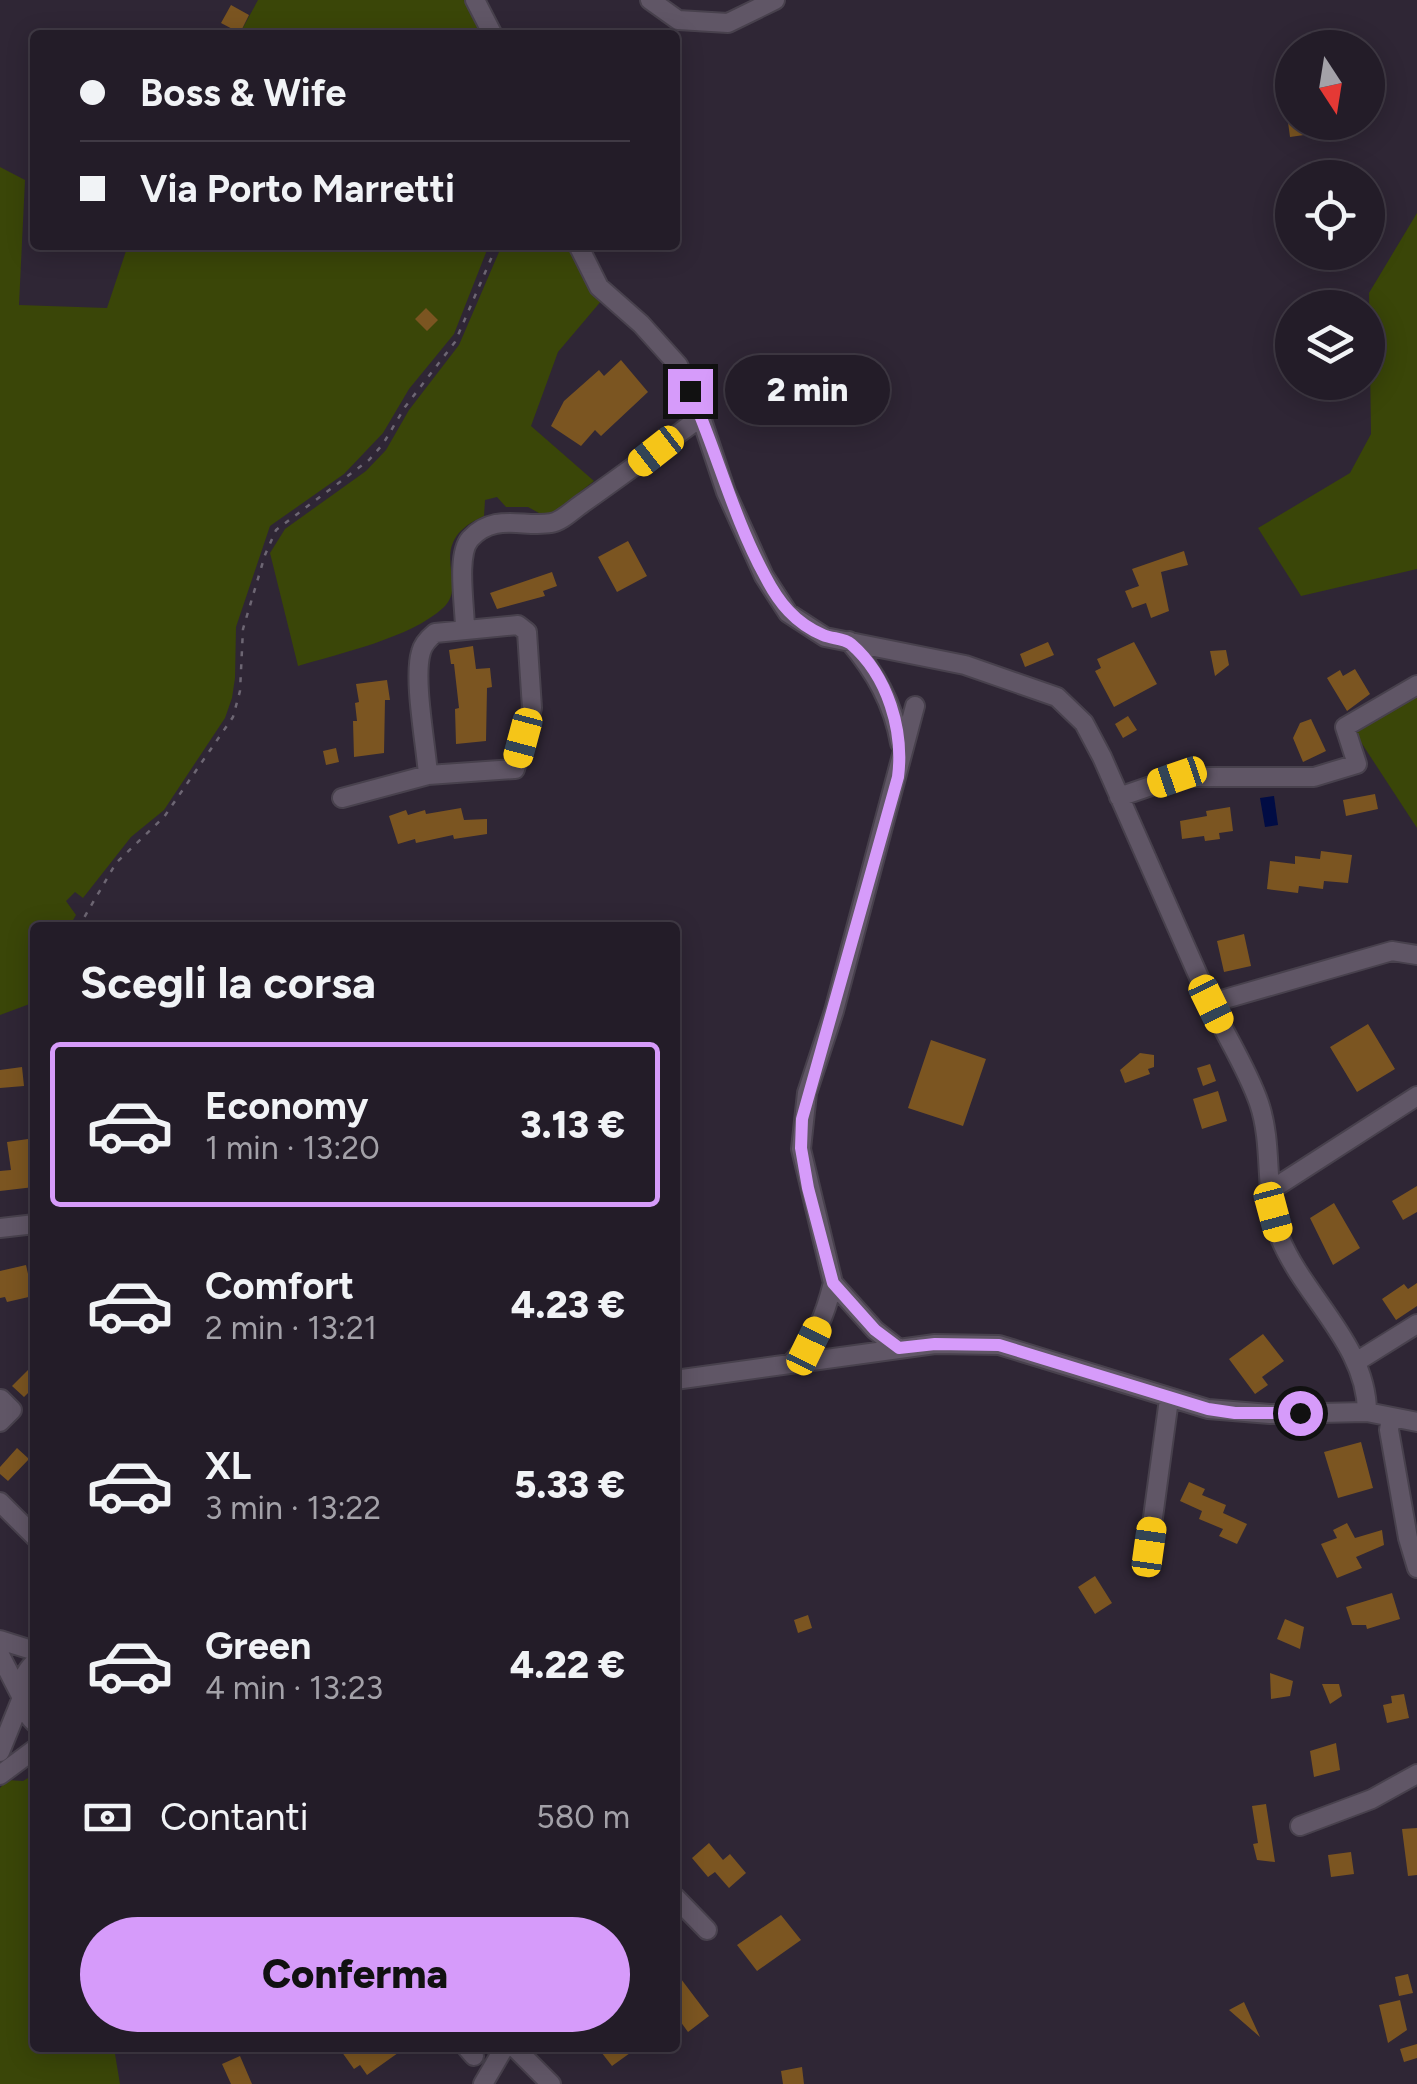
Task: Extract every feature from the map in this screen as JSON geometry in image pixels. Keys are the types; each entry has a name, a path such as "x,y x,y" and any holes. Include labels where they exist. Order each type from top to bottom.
{"street":[{"path":"475,0 490,30"},
{"path":"650,0 678,20 728,23 776,0"},
{"path":"580,250 599,287 678,366 701,417 726,492 764,576 788,613 825,636 965,664 1057,697 1084,723 1258,1102 1267,1135 1278,1234 1356,1362 1366,1385 1367,1412"},
{"path":"466,629 462,557 468,541 498,524 552,524 701,417"},
{"path":"342,798 428,775 515,769 532,708 526,632 518,625 435,633 420,653 428,775"},
{"path":"849,641 888,698 901,753"},
{"path":"1119,796 1177,777 1314,777 1357,764 1345,727 1417,685"},
{"path":"899,1348 875,1330 833,1283 801,1148 802,1119 915,706"},
{"path":"1211,1004 1392,951 1417,955"},
{"path":"1271,1190 1417,1096"},
{"path":"0,1228 30,1225"},
{"path":"790,1363 809,1346 833,1283"},
{"path":"1356,1362 1417,1324"},
{"path":"680,1379 935,1344 999,1345 1169,1399 1235,1413 1367,1412 1417,1422"},
{"path":"0,1422 12,1410 2,1399"},
{"path":"1149,1547 1169,1399"},
{"path":"1392,1417 1389,1430 1417,1568"},
{"path":"0,1502 30,1532"},
{"path":"0,1640 30,1649"},
{"path":"0,1655 30,1716"},
{"path":"0,1752 16,1718 24,1676 30,1668"},
{"path":"0,1775 30,1753"},
{"path":"1300,1826 1372,1799 1417,1774"},
{"path":"680,1903 707,1930"},
{"path":"483,2084 502,2052"},
{"path":"519,2052 551,2084"}],"path":[{"path":"82,922 116,863 164,817 233,717 242,679 242,629 276,530 370,460 383,444 405,407 455,342 495,250"}],"green space":[{"path":"258,0 467,0 483,30 242,30"},
{"path":"0,167 25,180 19,305 107,308 126,250 487,250 454,334 409,389 383,433 344,474 270,526 236,627 235,678 225,718 164,810 131,837 83,898 75,892 66,901 76,915 72,922 30,922 30,1004 0,1015"},
{"path":"1417,213 1417,569 1301,596 1258,528 1350,473 1371,434 1371,400 1385,400 1385,290 1371,290"},
{"path":"500,250 577,250 602,300 558,352 531,426 594,481 550,515 528,507 506,507 497,497 485,500 484,516 465,527 455,539 450,563 452,587 443,608 394,636 298,666 270,553 285,529 366,471 386,450 409,410 459,345"},
{"path":"1417,693 1417,828 1353,730"},
{"path":"30,1777 30,2052 115,2052 120,2084 0,2084 0,1788 7,1780 23,1781"}],"shaded area":[{"path":"1274,796 1278,825 1265,827 1260,798"}],"building":[{"path":"231,5 249,15 242,30 221,23"},
{"path":"426,308 438,320 427,331 415,319"},
{"path":"621,360 648,392 601,436 595,430 581,446 551,426 564,401 599,370 604,376"},
{"path":"742,379 750,392 734,403 725,390"},
{"path":"628,541 647,576 617,592 598,557"},
{"path":"1184,551 1188,565 1161,572 1169,611 1151,618 1146,603 1132,608 1125,591 1139,586 1132,569"},
{"path":"552,572 557,586 543,591 545,596 497,609 490,593"},
{"path":"1048,642 1054,655 1025,667 1020,654"},
{"path":"1134,642 1157,684 1114,707 1095,671 1101,668 1097,659"},
{"path":"473,646 476,669 490,668 492,687 487,688 486,741 456,744 455,709 459,708 449,650"},
{"path":"1226,650 1229,665 1215,676 1210,651"},
{"path":"1355,669 1370,694 1347,711 1327,678 1340,670 1343,676"},
{"path":"387,680 390,700 385,700 384,753 354,757 353,721 357,721 355,703 359,702 356,684"},
{"path":"1128,716 1137,730 1123,738 1115,724"},
{"path":"1311,719 1326,751 1303,762 1293,738 1300,723"},
{"path":"336,748 339,762 326,765 323,751"},
{"path":"1375,794 1378,809 1346,816 1343,800"},
{"path":"1230,807 1233,831 1219,833 1220,839 1182,839 1180,821"},
{"path":"461,808 464,820 487,819 487,834 454,839 453,835 416,843 415,839 398,844 389,816 406,810 408,815"},
{"path":"1321,851 1352,855 1348,883 1324,881 1323,889 1299,886 1298,893 1267,889 1270,861 1295,864 1295,856 1320,859"},
{"path":"1244,934 1251,966 1224,972 1217,941"},
{"path":"1368,1024 1395,1069 1357,1092 1330,1047"},
{"path":"931,1040 986,1059 963,1126 908,1108"},
{"path":"1140,1053 1154,1055 1154,1067 1148,1069 1150,1074 1125,1083 1120,1070"},
{"path":"1210,1064 1216,1081 1203,1086 1197,1068"},
{"path":"22,1067 24,1086 0,1088 0,1070"},
{"path":"1218,1091 1227,1121 1202,1129 1193,1099"},
{"path":"28,1139 30,1187 0,1191 0,1171 11,1170 7,1142"},
{"path":"1417,1186 1417,1212 1403,1220 1392,1201"},
{"path":"1334,1203 1360,1248 1333,1265 1310,1218"},
{"path":"26,1265 30,1297 7,1302 5,1297 0,1298 0,1271"},
{"path":"1417,1283 1417,1306 1396,1320 1382,1299 1404,1284 1408,1289"},
{"path":"1263,1334 1284,1361 1262,1377 1268,1385 1255,1394 1229,1359"},
{"path":"30,1368 30,1391 24,1397 12,1386"},
{"path":"1361,1442 1373,1488 1338,1498 1324,1452"},
{"path":"17,1448 29,1459 8,1481 0,1474 0,1467"},
{"path":"1189,1482 1205,1489 1202,1495 1226,1505 1223,1513 1247,1524 1237,1544 1219,1536 1223,1529 1199,1519 1202,1511 1180,1501"},
{"path":"1347,1523 1355,1538 1382,1530 1384,1545 1356,1557 1362,1568 1337,1578 1321,1544 1337,1538 1333,1530"},
{"path":"1095,1576 1112,1603 1095,1614 1078,1587"},
{"path":"1392,1593 1400,1619 1367,1629 1366,1625 1352,1625 1346,1607"},
{"path":"808,1615 812,1628 798,1633 794,1620"},
{"path":"1285,1619 1304,1627 1300,1649 1277,1639"},
{"path":"1270,1673 1293,1681 1290,1696 1271,1699"},
{"path":"1322,1684 1339,1684 1342,1696 1330,1704"},
{"path":"1404,1694 1409,1718 1387,1723 1383,1705 1392,1703 1391,1696"},
{"path":"1336,1743 1340,1770 1314,1777 1310,1751"},
{"path":"1266,1804 1275,1862 1257,1860 1253,1844 1258,1843 1252,1806"},
{"path":"1417,1828 1417,1875 1408,1876 1402,1829"},
{"path":"709,1843 723,1860 730,1854 746,1873 729,1888 715,1872 708,1877 692,1858"},
{"path":"1351,1852 1354,1874 1331,1877 1328,1855"},
{"path":"781,1915 801,1940 757,1971 737,1945"},
{"path":"1408,1974 1413,1993 1399,1996 1395,1977"},
{"path":"680,1978 709,2016 688,2032 680,2021"},
{"path":"1400,2000 1407,2030 1388,2043 1379,2005"},
{"path":"1244,2002 1260,2037 1229,2010"},
{"path":"1417,2044 1417,2058 1404,2062 1400,2049"},
{"path":"342,2052 399,2052 367,2075 360,2065 354,2069"},
{"path":"601,2052 631,2052 612,2066"},
{"path":"240,2056 252,2084 231,2084 222,2064"},
{"path":"802,2067 804,2084 783,2084 781,2071"}],"route":[{"path":"690,391 726,492 764,576 788,613 825,636 849,641 888,698 897,726 901,753 898,777 802,1119 801,1148 808,1188 833,1283 875,1330 899,1348 999,1345 1208,1409 1300,1413"}]}
